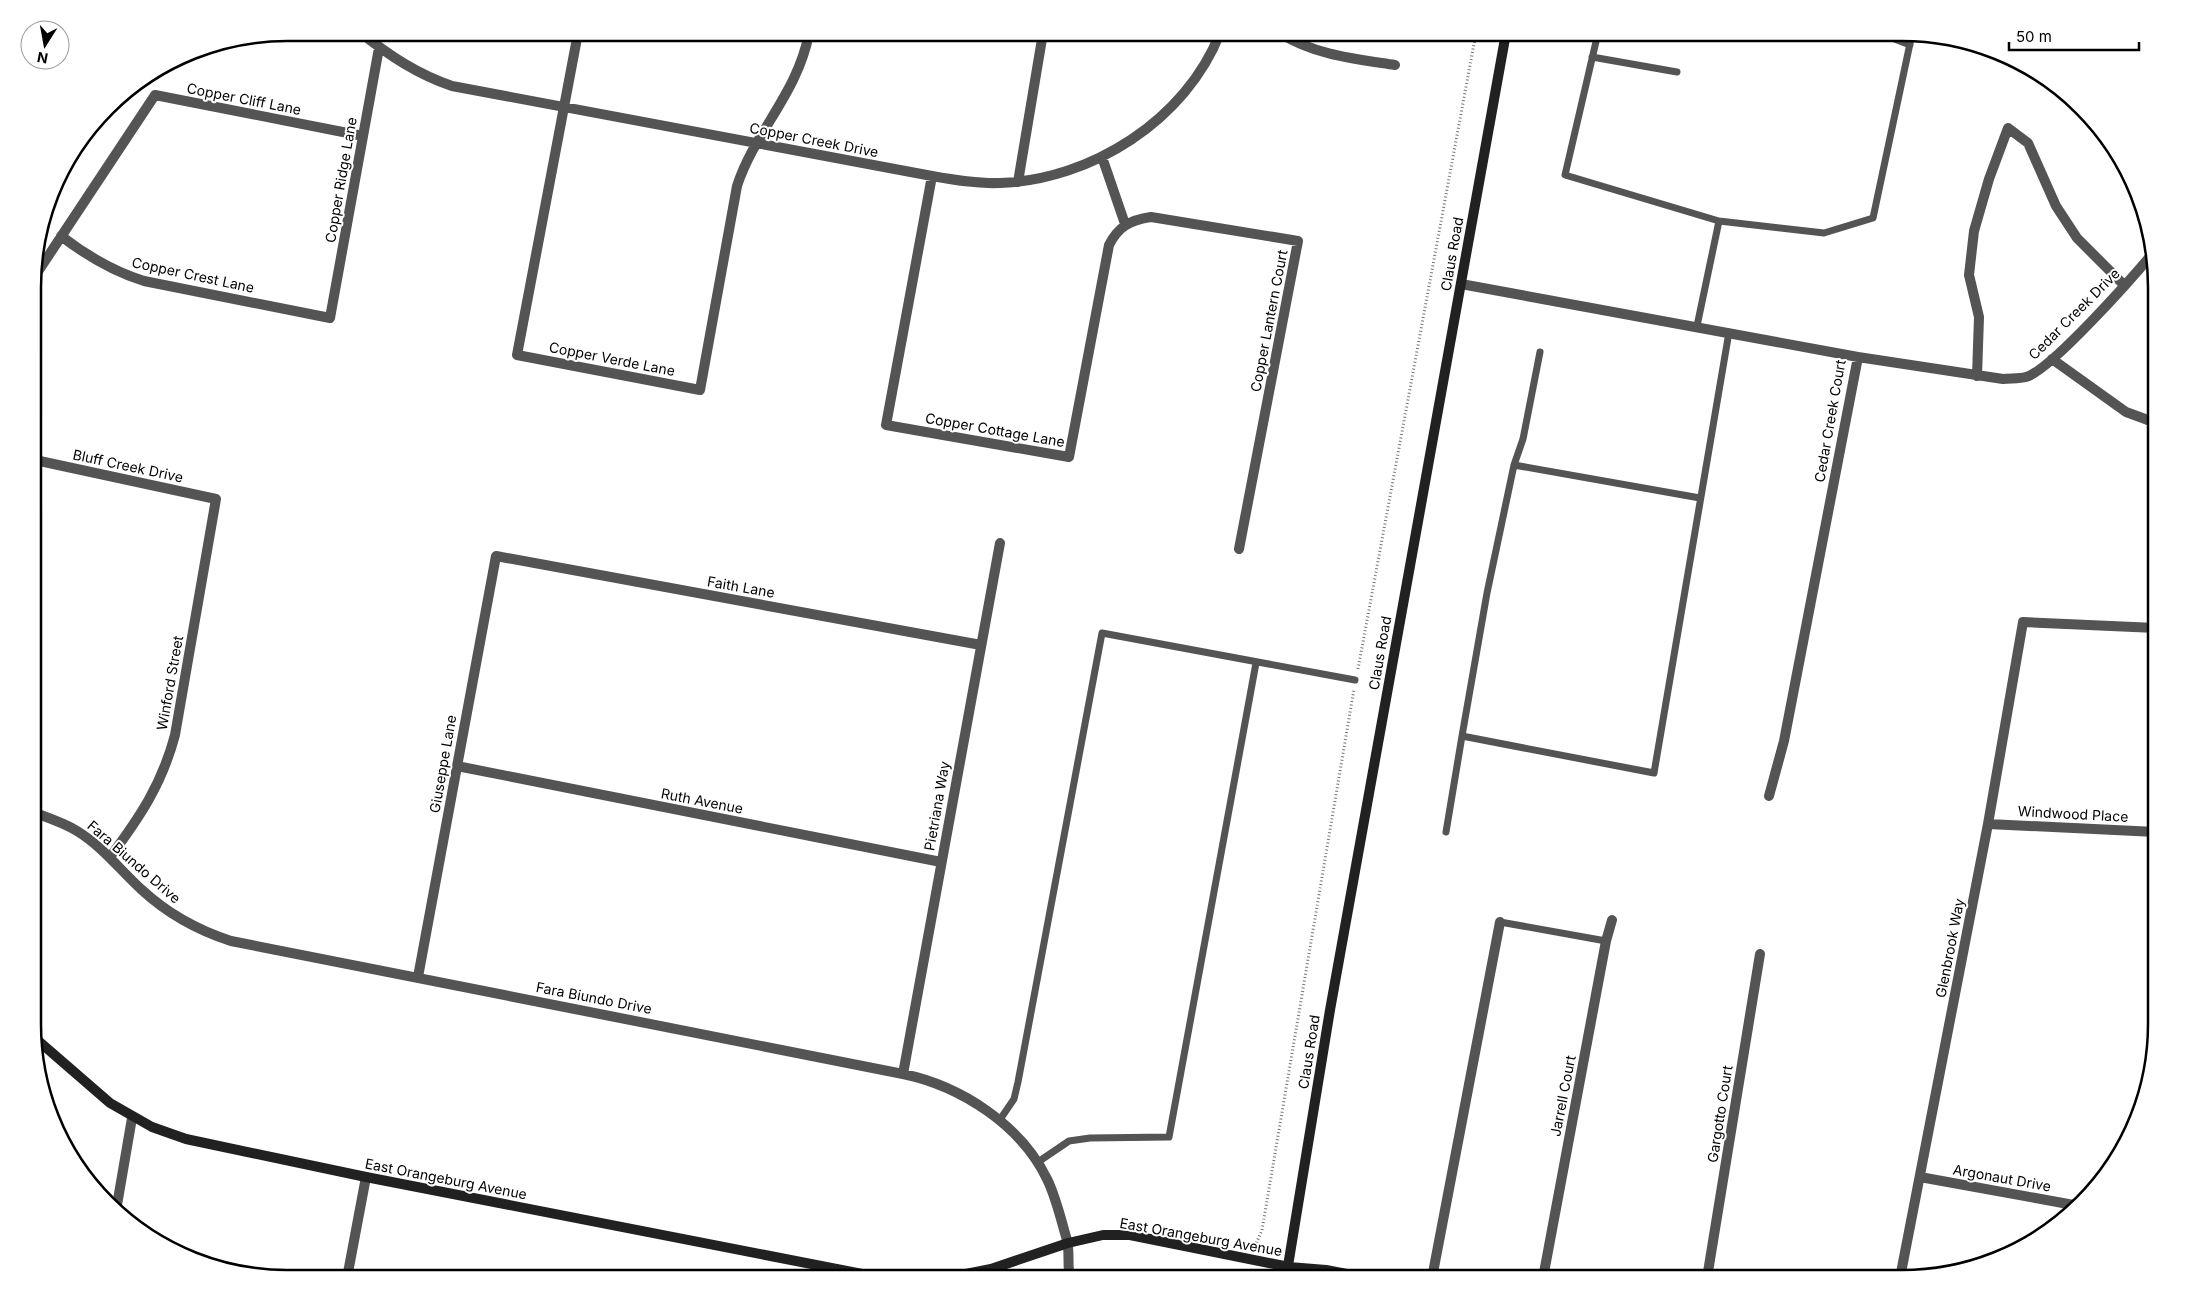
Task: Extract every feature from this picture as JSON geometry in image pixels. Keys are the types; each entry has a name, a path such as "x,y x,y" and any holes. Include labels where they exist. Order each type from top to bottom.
{"street":[{"name":"Copper Creek Drive","path":"371,41 403,65 427,78 452,86 969,182 1018,182 1051,176 1102,157 1131,140 1177,100 1198,73 1215,41"},
{"path":"564,108 576,41"},
{"path":"755,143 774,117 790,90 806,41"},
{"path":"1018,182 1042,41"},
{"path":"1299,41 1340,56 1395,65"},
{"name":"Claus Road","path":"1288,1270 1330,1010 1504,41"},
{"name":"Copper Ridge Lane","path":"330,318 379,48"},
{"name":"Copper Cliff Lane","path":"42,265 154,95 363,136"},
{"name":"Copper Verde Lane","path":"564,108 517,356 700,390 737,186 744,165 755,143"},
{"path":"1977,376 1979,317 1969,275 1974,231 1989,179 2008,128 2028,143 2056,206 2077,238 2124,285"},
{"path":"1102,157 1125,224"},
{"name":"Copper Cottage Lane","path":"932,176 886,425 1069,457 1109,245 1114,235 1125,224"},
{"name":"Copper Lantern Court","path":"1125,224 1137,219 1150,217 1298,241 1239,549"},
{"name":"Copper Crest Lane","path":"61,236 94,260 117,272 144,281 330,318"},
{"name":"Cedar Creek Drive","path":"1858,357 1977,376 2003,379 2027,377 2043,368 2146,260"},
{"name":"Cedar Creek Court","path":"1461,284 1858,357 1784,742 1769,796"},
{"path":"2052,359 2126,412 2148,420"},
{"name":"Bluff Creek Drive","path":"41,461 216,499"},
{"name":"Winford Street","path":"110,857 142,815 168,764 176,735 216,499"},
{"name":"Pietriana Way","path":"903,1074 1000,543"},
{"name":"Faith Lane","path":"496,556 981,646"},
{"name":"Giuseppe Lane","path":"418,977 496,556"},
{"name":"Glenbrook Way","path":"1902,1270 1988,824 2023,622 2148,628"},
{"name":"Ruth Avenue","path":"457,766 941,862"},
{"name":"Fara Biundo Drive","path":"41,816 78,831 110,857 141,889 164,908 207,933 231,941 903,1074 945,1087 1014,1132 1038,1162 1047,1180 1068,1243 1070,1270"},
{"name":"Windwood Place","path":"1988,824 2148,832"},
{"name":"Jarrell Court","path":"1544,1270 1606,941 1612,920"},
{"path":"1434,1270 1500,922"},
{"name":"Gargotto Court","path":"1708,1270 1760,954"},
{"name":"East Orangeburg Avenue","path":"42,1045 87,1085 132,1118 186,1139 366,1177 842,1270"},
{"path":"118,1202 132,1118"},
{"path":"349,1270 366,1177"},
{"name":"Argonaut Drive","path":"1920,1177 2069,1204"},
{"name":"East Orangeburg Avenue","path":"986,1270 1068,1243 1102,1235 1130,1235 1289,1267 1326,1270"}],"lane":[{"path":"1596,41 1565,175 1719,221 1824,233 1873,218 1911,42"},
{"path":"1900,41 1910,45"},
{"path":"1592,57 1677,72"},
{"path":"1697,326 1719,221"},
{"path":"1462,736 1654,773 1729,332"},
{"path":"1446,832 1487,593 1514,465 1523,439 1540,352"},
{"path":"1514,465 1700,498"},
{"path":"999,1121 1014,1099 1018,1082 1102,633 1355,680"},
{"path":"1038,1162 1069,1141 1090,1138 1169,1137 1256,662"},
{"path":"1500,922 1606,941"}],"path":[{"path":"1252,1259 1257,1239 1262,1230 1355,680 1474,41"}]}
